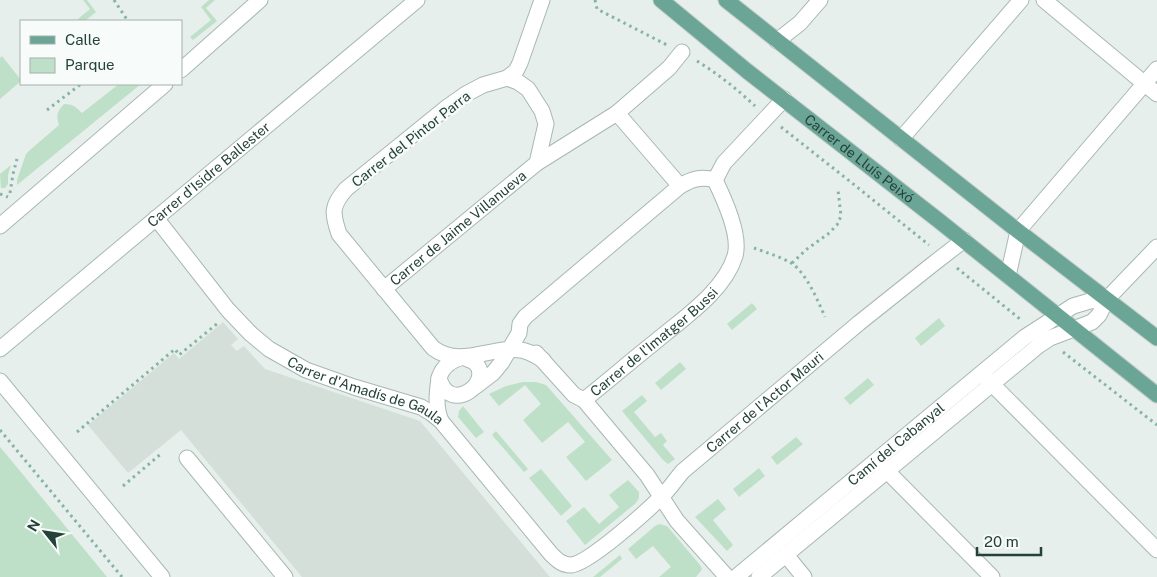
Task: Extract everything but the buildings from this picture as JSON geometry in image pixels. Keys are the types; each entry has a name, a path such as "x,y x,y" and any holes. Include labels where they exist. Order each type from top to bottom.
{"main road":[{"name":"Carrer de Lluís Peixó","path":"661,0 1157,395"},
{"path":"726,0 1018,231 1157,338"}],"street":[{"name":"Carrer d'Isidre Ballester","path":"0,348 417,0"},
{"path":"507,78 516,71 520,64 542,0"},
{"path":"777,40 800,23 820,0"},
{"path":"902,139 1021,0"},
{"path":"1044,0 1157,94"},
{"path":"182,69 257,1"},
{"path":"537,163 617,113 669,68 682,52"},
{"path":"1008,276 1018,231 1157,68"},
{"name":"Carrer de Jaime Villanueva","path":"463,357 446,356 433,348 384,289 537,163 546,124 542,111 528,89 518,82 507,78"},
{"name":"Carrer del Pintor Parra","path":"384,289 339,234 334,221 334,209 338,199 346,189 459,98 483,85 507,78"},
{"path":"0,226 164,85"},
{"path":"543,360 523,350 509,350 463,357 450,362 445,366 439,378 429,407 440,406 463,395 493,373 502,362 509,350 519,332 520,324 524,317 680,186 698,178 707,177 715,180 724,163 784,99"},
{"path":"617,113 680,186"},
{"name":"Carrer de l'Imatger Bussi","path":"715,180 725,200 735,240 735,255 728,272 700,305 584,400 647,475 678,521 727,577"},
{"name":"Carrer d'Amadís de Gaula","path":"156,218 228,310 251,334 269,349 306,370 354,387 429,407 431,413 441,421 551,554 560,563 571,565"},
{"name":"Carrer de l'Actor Mauri","path":"571,565 583,561 601,549 662,497 683,471 859,323 964,240"},
{"name":"Camí del Cabanyal","path":"736,577 882,466 987,379 1050,338 1092,322 1099,316 1107,299 1157,247"},
{"name":"Camí del Cabanyal","path":"987,379 1025,337 1058,315 1080,303 1107,299"},
{"path":"519,332 522,338 574,395 584,400"},
{"path":"463,357 475,363 478,368 479,381 476,386"},
{"path":"439,378 447,392 453,396 463,395"},
{"path":"987,379 1157,550"},
{"path":"0,381 162,577"},
{"path":"187,458 285,577"},
{"path":"882,466 992,577"},
{"name":"Camí del Cabanyal","path":"759,577 786,555 882,466"},
{"path":"786,555 804,577"}],"path":[{"path":"114,0 127,20"},
{"path":"47,110 81,85"},
{"path":"776,123 935,250"},
{"path":"9,198 17,159"},
{"path":"792,263 837,225 841,216 838,190"},
{"path":"751,247 792,263 812,289 825,317"},
{"path":"956,267 1020,320"},
{"path":"78,432 175,349 179,355 223,319"},
{"path":"1058,348 1157,425"},
{"path":"0,430 122,577"},
{"path":"123,486 162,454"}],"shaded area":[{"path":"223,322 238,339 231,345 237,351 244,346 265,369 420,421 550,577 302,577 181,430 128,473 88,425 174,353 179,359"}],"green space":[{"path":"83,0 87,0 96,12 86,20 78,19 90,9"},
{"path":"209,0 215,0 206,8 217,21 193,40 190,37 211,20 201,7"},
{"path":"2,56 20,79 20,82 0,99 0,58"},
{"path":"118,85 140,85 17,185 26,154 59,125 58,114 64,104 74,106 82,113"},
{"path":"11,165 8,184 5,188 1,188 0,174"},
{"path":"752,303 757,309 732,330 727,324"},
{"path":"939,318 945,326 921,346 915,338"},
{"path":"680,362 686,369 661,390 655,383"},
{"path":"868,378 874,385 850,405 844,398"},
{"path":"523,382 536,382 546,385 612,460 586,481 566,457 585,442 568,422 542,443 523,420 541,404 525,385 499,406 489,394 506,386"},
{"path":"642,395 647,401 634,412 655,437 661,433 667,441 663,445 675,459 668,464 622,411"},
{"path":"463,406 484,432 476,438 458,417 459,411"},
{"path":"496,431 528,469 524,472 492,435"},
{"path":"796,437 803,444 777,465 771,457"},
{"path":"0,447 11,460 107,577 0,577"},
{"path":"759,468 765,476 739,497 733,489"},
{"path":"541,469 572,506 561,516 529,478"},
{"path":"628,480 639,492 639,498 636,503 585,545 566,521 584,507 599,524 619,507 609,495"},
{"path":"718,499 726,509 713,520 733,545 727,551 695,517"},
{"path":"659,524 667,526 700,565 702,569 696,577 659,577 671,567 653,546 636,559 628,549"},
{"path":"620,555 622,559 600,577 593,577"}]}
